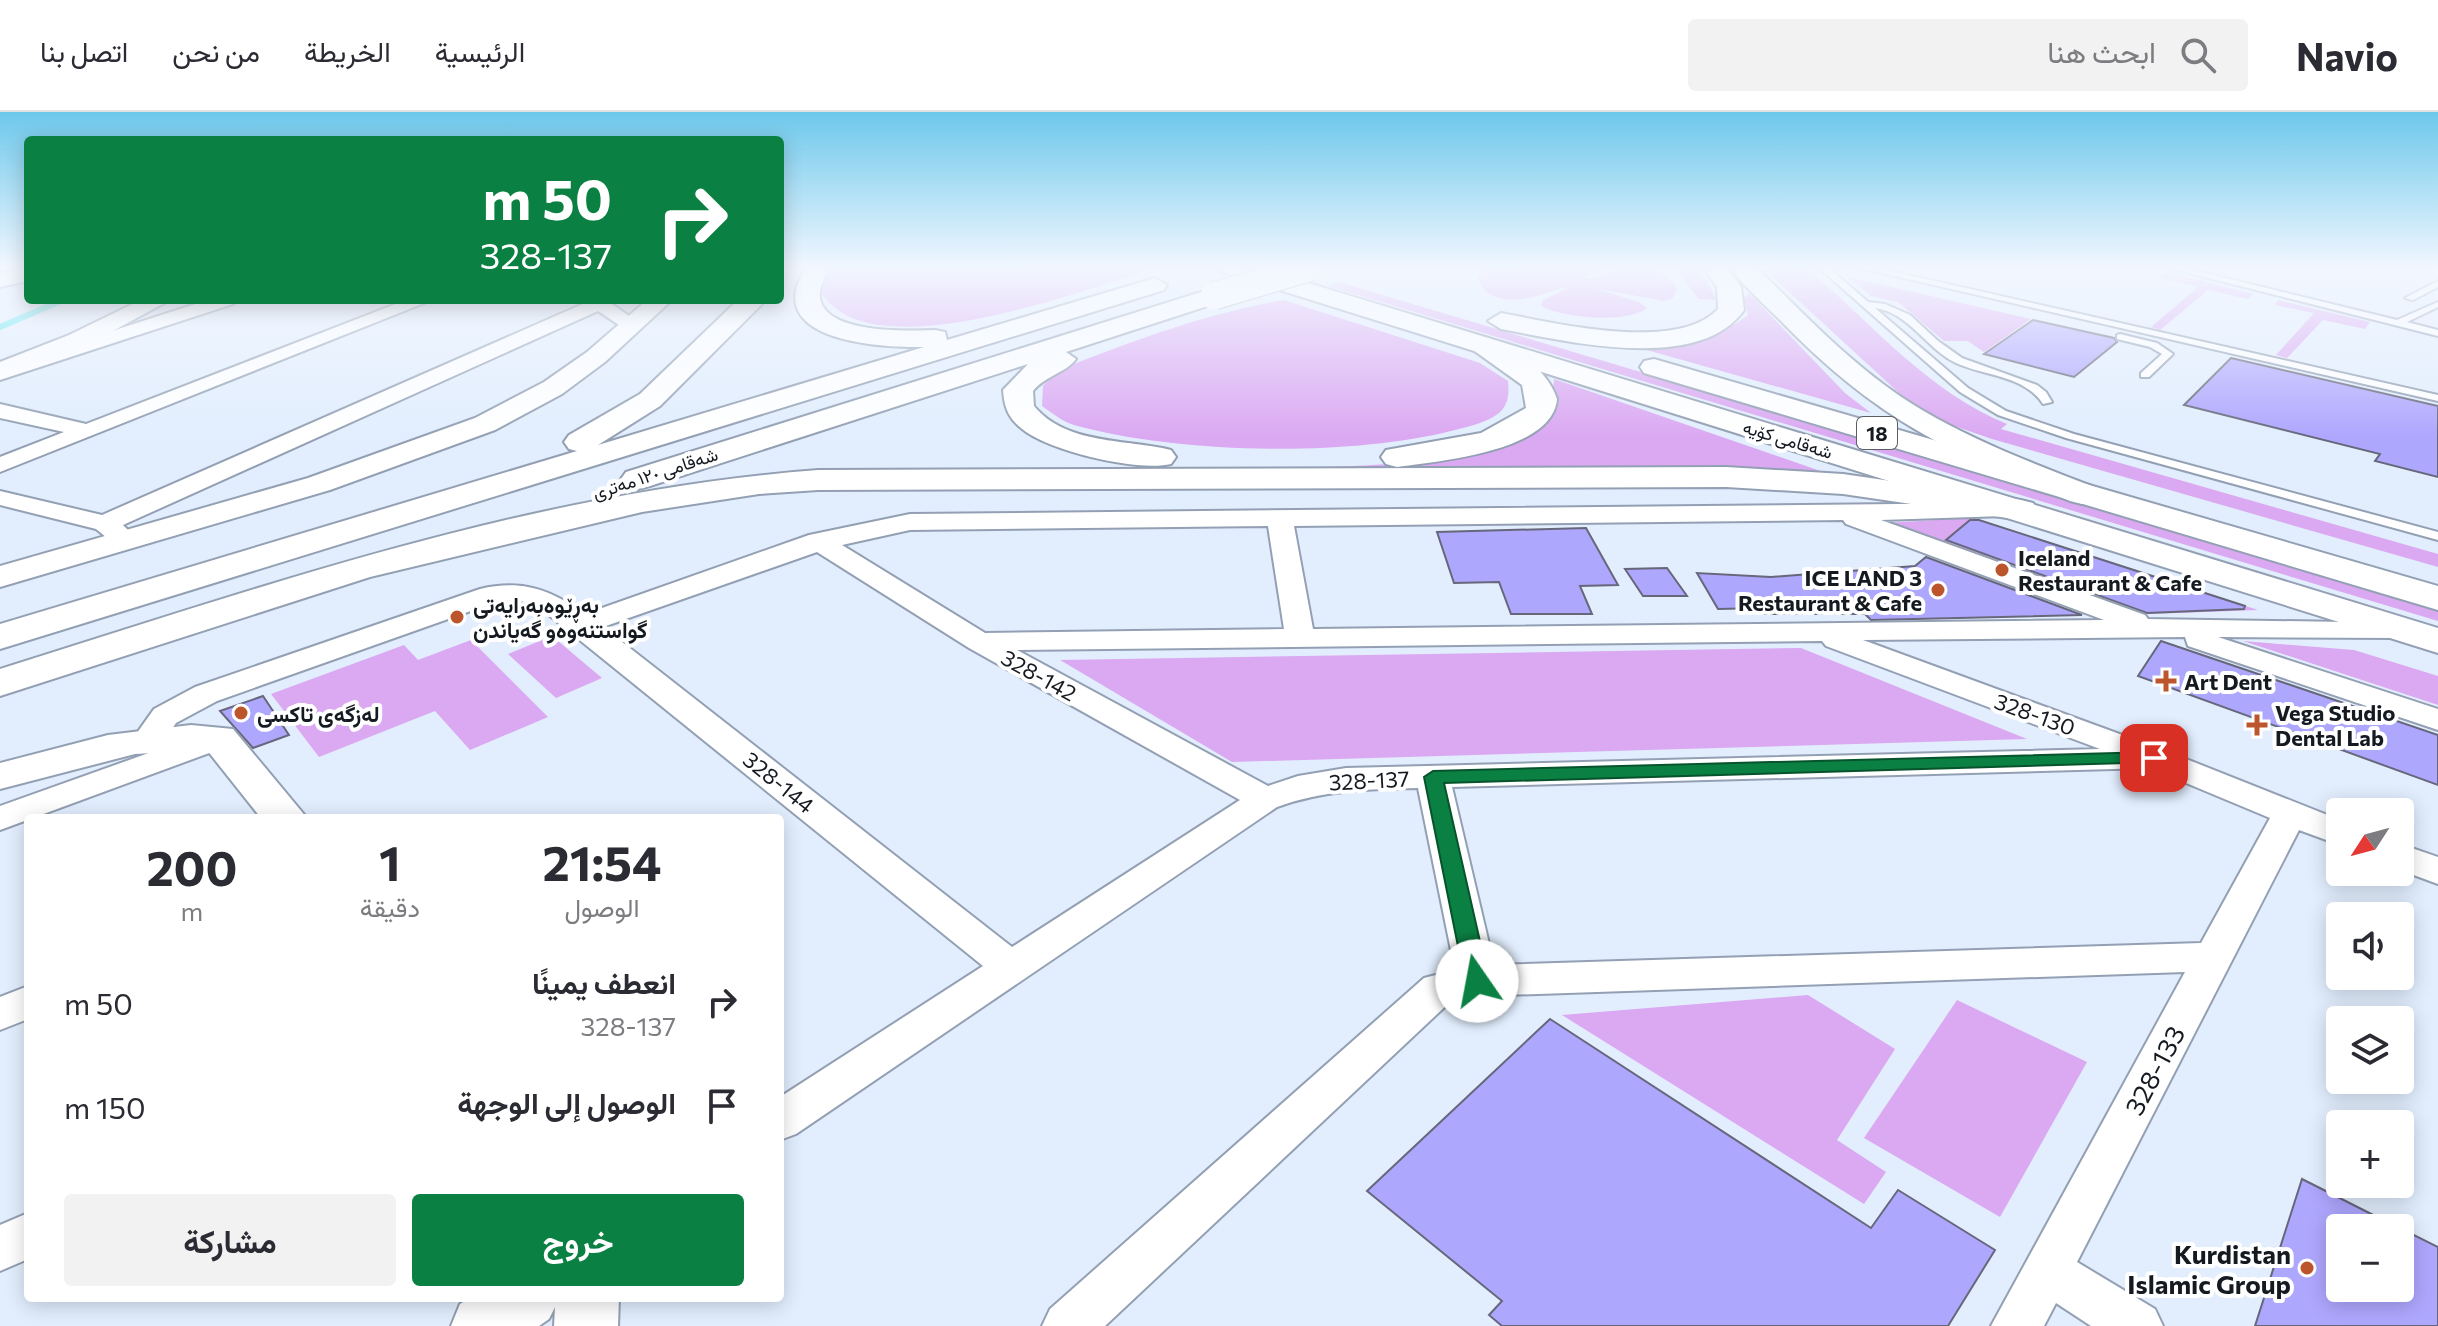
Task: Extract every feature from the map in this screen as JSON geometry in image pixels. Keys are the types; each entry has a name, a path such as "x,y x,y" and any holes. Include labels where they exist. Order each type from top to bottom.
{"highway":[{"path":"370,524 548,458 606,428 658,393 729,324"},
{"path":"827,324 839,331 889,339 935,338 1013,324"},
{"name":"شەقامی ١٢٠ مەتری","path":"0,637 370,524 1055,324"},
{"name":"شەقامی ١٢٠ مەتری","path":"0,683 1094,337 1119,324"},
{"path":"1122,324 1034,372 1018,390 1020,408 1043,429 1073,441 1173,459 1305,463 1396,457 1494,438 1523,426 1541,411 1542,392 1537,383 1483,347"},
{"name":"شەقامی کۆیە","path":"1380,324 1483,347 2024,511 2438,641"},
{"name":"شەقامی کۆیە","path":"1510,324 2438,598"},
{"path":"1519,324 1625,339 1700,332 1720,324"},
{"path":"1800,324 1889,403 1970,445 2082,494"},
{"path":"353,570 666,497 743,485 818,480 1726,477 1843,484 2024,511"}],"street":[{"path":"0,373 111,324"},
{"path":"0,373 153,324"},
{"path":"0,465 363,324"},
{"path":"0,577 115,532 552,324"},
{"path":"0,498 115,532 319,484 485,424 553,388 632,325"},
{"path":"0,411 88,431"},
{"path":"582,625 818,541 910,522 2024,511"},
{"path":"1835,512 2158,630 2219,646 2438,720"},
{"path":"1280,518 1300,639"},
{"name":"328-142","path":"818,541 979,642 1265,799"},
{"name":"328-144","path":"148,740 165,716 206,694 490,595 516,591 543,597 1012,968"},
{"path":"979,642 2398,629"},
{"name":"328-130","path":"1818,634 2154,758 2326,828"},
{"path":"0,776 82,752 148,740 186,735 219,738 282,814"},
{"path":"0,819 219,738"},
{"name":"328-137","path":"784,1118 1265,799 1298,787 1346,779 2154,758"},
{"path":"1433,777 1477,981"},
{"name":"328-133","path":"2017,1326 2290,814"},
{"path":"2414,862 2438,871"},
{"path":"1068,1326 1438,989 1477,981 2214,957"},
{"path":"0,1014 24,1004"},
{"path":"0,1249 24,1237"},
{"path":"2048,1271 2137,1326"},
{"path":"483,1326 521,1302"},
{"path":"586,1326 587,1302"}],"lane":[{"path":"1887,324 1964,390 2020,420 2438,536"},
{"path":"1914,324 1955,358 2036,388 2047,402"},
{"path":"2054,324 2164,350 2168,354 2145,375"},
{"path":"2110,324 2438,398"},
{"path":"2401,324 2438,333"}],"shaded area":[{"path":"874,324 941,324 916,326"},
{"path":"1189,324 1358,324 1480,363 1508,381 1508,393 1502,410 1478,424 1409,439 1313,448 1212,446 1116,435 1070,424 1042,406 1043,386 1056,371"},
{"path":"1453,324 1479,324 2438,610 2438,621"},
{"path":"1735,324 1778,324 1845,393 1871,413 1629,345 1692,340"},
{"path":"1824,324 1868,324 1951,394 2007,424 2001,429 2438,554 2438,567 1992,439 1940,421 1911,404"},
{"path":"1924,324 2024,324 1984,352 1968,341 1944,341"},
{"path":"2155,324 2168,324 2160,330 2151,327"},
{"path":"2304,324 2320,324 2287,358 2276,355"},
{"path":"2340,324 2369,324 2365,329"},
{"path":"1554,379 1832,475 1293,473 1292,467 1416,462 1485,451 1512,443 1529,433 1539,422 1549,401"},
{"path":"1973,518 2258,610 2150,614 1883,523"},
{"path":"552,636 602,678 556,698 508,654"},
{"path":"471,640 548,717 470,750 435,711 319,757 271,694 404,645 418,660"},
{"path":"2243,641 2354,650 2438,676 2438,705"},
{"path":"1801,648 2027,739 1232,762 1060,660"},
{"path":"1808,995 1895,1049 1837,1140 1886,1172 1864,1204 1562,1015"},
{"path":"1957,1000 2087,1062 2000,1217 1864,1138"}],"building":[{"path":"2028,324 2049,324 2114,338 2117,342 2074,377 1984,354"},
{"path":"2231,358 2438,406 2438,477 2375,461 2380,454 2184,405"},
{"path":"1970,520 1979,520 2245,606 2244,609 2147,613 1946,540"},
{"path":"1586,528 1618,585 1580,586 1592,614 1511,614 1499,582 1454,583 1437,532"},
{"path":"1926,557 2082,615 1871,620 1865,614 1765,614 1761,608 1718,609 1697,573 1771,577 1915,566"},
{"path":"1667,568 1687,596 1643,596 1625,569"},
{"path":"2161,641 2438,735 2438,785 2138,676"},
{"path":"263,696 289,735 253,748 220,711"},
{"path":"1550,1019 1871,1228 1898,1190 1995,1250 1948,1326 1502,1326 1489,1315 1502,1301 1367,1191"},
{"name":"Kurdistan Islamic Group","path":"2302,1179 2326,1191 2326,1198 2340,1198 2371,1214 2326,1214 2326,1302 2414,1302 2414,1235 2438,1247 2438,1326 2255,1326"}],"waterway":[{"path":"0,327 8,324"}],"place":[{"name":"Iceland Restaurant & Cafe","path":"2002,570"},
{"name":"ICE LAND 3 Restaurant & Cafe","path":"1938,590"},
{"name":"بەڕێوەبەرایەتی گواستنەوەو گەیاندن","path":"457,617"},
{"name":"Art Dent","path":"2166,681"},
{"name":"لەزگەی تاکسی","path":"241,713"},
{"name":"Vega Studio Dental Lab","path":"2257,725"},
{"name":"Kurdistan Islamic Group","path":"2307,1268"}],"route":[{"path":"1477,981 1433,777 2154,758"}]}
